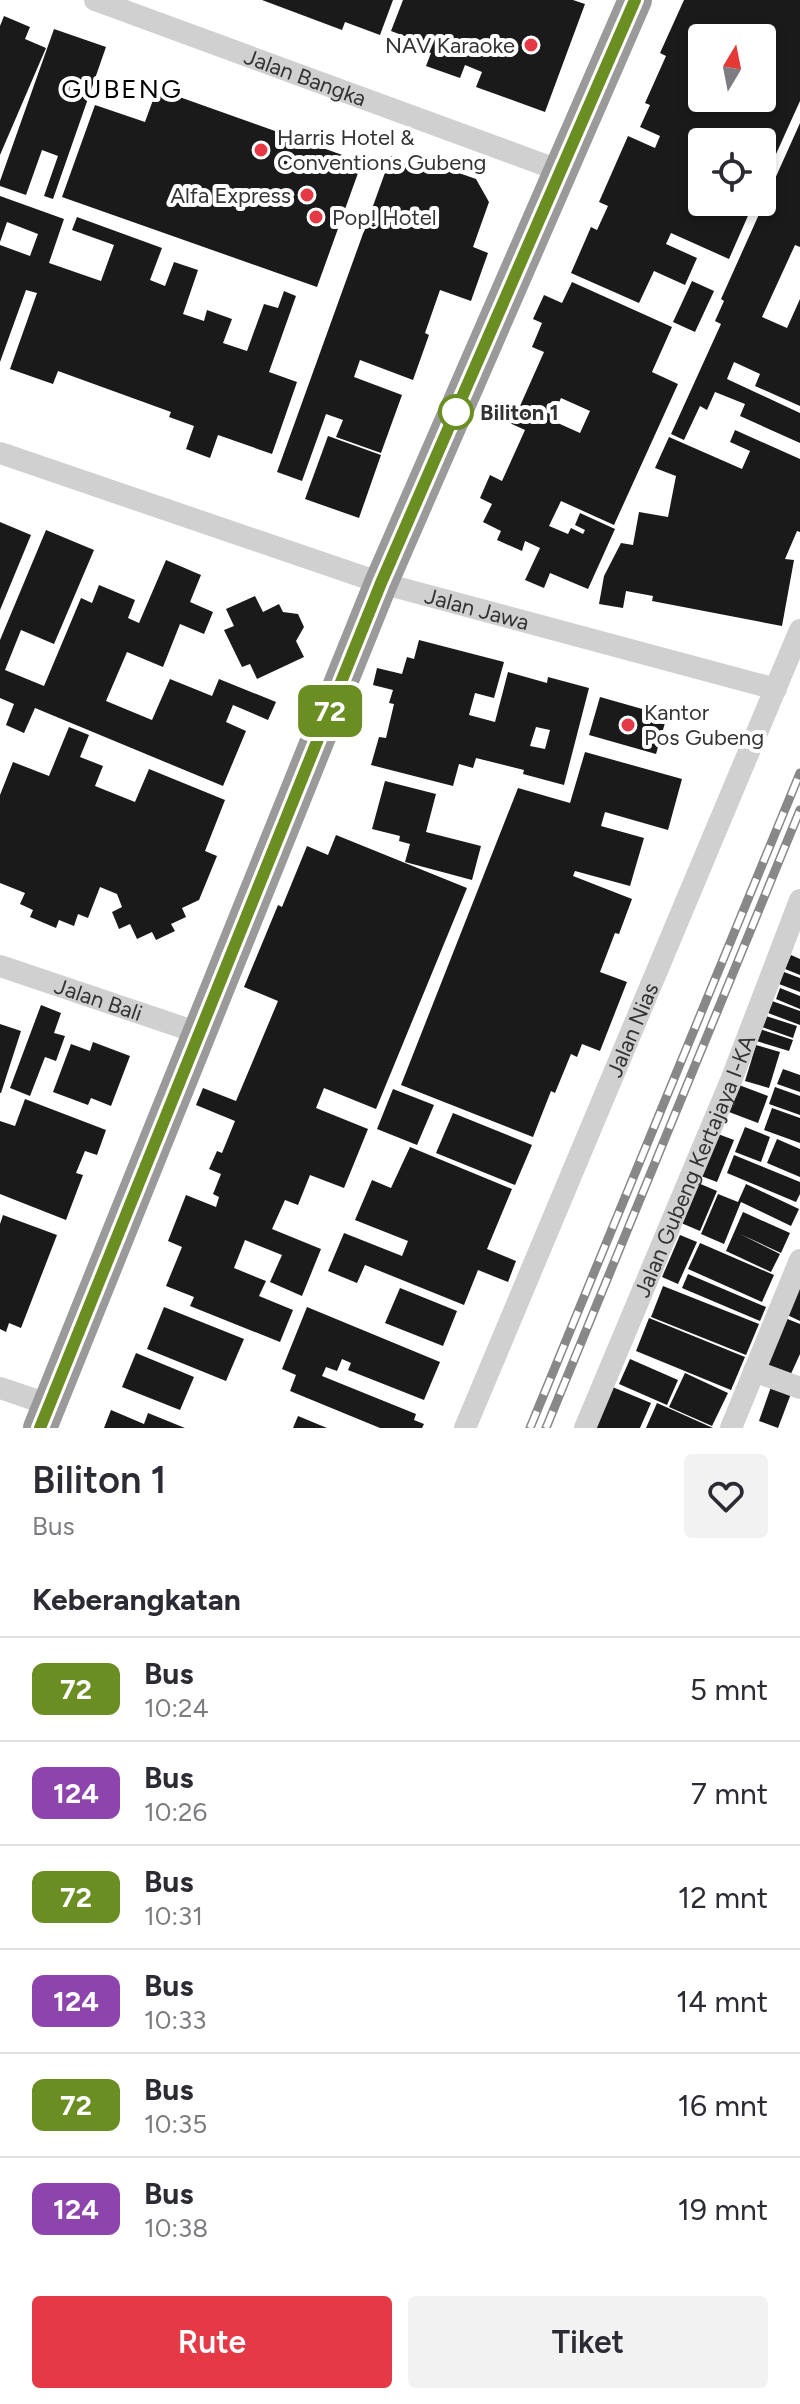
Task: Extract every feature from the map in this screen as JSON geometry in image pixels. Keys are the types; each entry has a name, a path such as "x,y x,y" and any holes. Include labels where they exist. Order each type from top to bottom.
{"highway":[{"path":"45,1417 381,583 635,0"}],"street":[{"name":"Jalan Bangka","path":"95,0 561,171"},
{"name":"Jalan Jawa","path":"0,453 381,583 776,689"},
{"name":"Jalan Nias","path":"465,1428 800,630"},
{"name":"Jalan Gubeng Kertajaya I-KA","path":"585,1428 732,1078 800,900"},
{"name":"Jalan Bali","path":"0,966 199,1033"},
{"path":"731,1428 799,1266"},
{"path":"754,1371 800,1388"},
{"path":"0,1388 45,1417"}],"building":[{"path":"262,0 393,0 380,35 345,22 342,30"},
{"path":"403,0 573,0 585,4 545,112 476,87 482,72 465,65 460,78 426,66 431,53 405,43 407,37 391,31"},
{"path":"684,0 800,0 800,101 776,154 776,128 688,128 688,216 748,216 729,259 671,233 666,244 697,258 685,285 654,271 639,303 571,273 591,227 597,230 608,206 599,202 628,136 655,148 660,136 640,127 650,105 645,103 666,56 660,53"},
{"path":"4,16 30,27 25,39 46,48 0,155 0,26"},
{"path":"54,29 106,47 53,199 44,196 58,156 42,150 26,195 0,186 0,181"},
{"path":"157,89 362,162 317,287 62,197 95,105 145,122"},
{"path":"800,123 800,247 795,245 762,317 787,328 800,299 800,406 755,386 760,374 734,362 727,379 800,413 800,443 740,416 745,404 715,392 707,410 700,406 684,440 671,434 721,324 715,321 724,301 721,299 758,216 776,216 776,176"},
{"path":"391,156 416,165 419,159 476,179 489,202 473,247 488,253 471,301 440,290 413,380 360,360 354,377 402,395 381,453 336,437 343,420 326,414 302,481 277,472"},
{"path":"0,196 64,219 49,263 101,281 114,245 72,230 77,217 162,248 150,280 165,286 174,262 198,270 183,314 204,321 207,310 232,319 223,343 247,351 264,304 278,308 284,291 296,296 269,372 297,382 272,454 218,435 210,458 186,449 194,426 169,417 171,412 58,371 53,384 10,369 37,293 26,290 0,362 0,245 30,256 38,234 7,222 0,242"},
{"path":"692,281 714,291 695,332 673,322"},
{"path":"572,282 672,327 652,372 678,384 614,525 561,501 549,526 568,534 571,528 583,534 585,530 575,525 580,513 615,529 588,589 550,573 544,588 525,580 540,548 525,541 522,551 497,540 501,531 483,522 492,504 480,498 490,475 502,481 525,430 503,420 511,402 520,406 544,352 532,347 542,323 533,319 544,295 562,303","holes":["561,398 590,411 580,433 551,420"]},
{"path":"735,430 800,459 800,532 797,531 785,559 794,560 782,626 652,601 653,596 626,591 623,608 599,604 604,576 621,543 633,545 639,512 668,517 676,476 655,468 669,437 742,469 750,451 730,442"},
{"path":"328,436 381,455 359,518 305,499"},
{"path":"0,522 31,535 0,610"},
{"path":"46,530 94,550 54,644 21,630 5,670 44,686 81,598 92,603 99,585 135,600 128,618 139,623 166,560 201,575 190,602 213,612 204,634 180,624 163,667 127,652 106,701 152,720 170,679 212,696 219,679 276,702 268,720 233,705 226,722 246,731 223,786 35,708 24,733 6,725 14,704 0,698 0,640"},
{"path":"255,596 263,612 279,604 283,612 298,614 304,627 296,641 304,657 257,679 250,664 242,667 224,630 234,626 226,609"},
{"path":"419,640 504,662 494,698 475,693 469,715 495,722 508,672 547,683 548,677 589,688 564,785 523,774 524,770 476,758 473,768 459,764 453,786 371,765 379,737 386,738 394,704 389,703 393,690 373,685 377,668 402,674 407,657 414,659","holes":["536,727 550,730 545,749 530,746"]},
{"name":"Kantor Pos Gubeng","path":"600,697 667,716 656,754 589,735"},
{"path":"69,727 89,735 80,757 103,766 95,786 135,802 149,769 225,800 205,851 217,856 199,900 182,908 186,917 171,924 175,931 156,940 152,932 137,939 130,924 119,929 112,912 122,907 117,894 100,887 88,918 78,914 74,926 59,920 56,928 30,917 33,910 20,904 25,893 0,883 0,795 13,762 49,776"},
{"path":"585,752 682,779 668,830 605,812 601,826 644,838 630,886 575,871 573,876 632,899 600,972 627,982 600,1051 582,1044 577,1057 571,1054 555,1093 551,1091 533,1137 401,1085 518,788 570,803"},
{"path":"385,781 436,794 426,832 481,846 472,880 405,862 410,844 399,841 400,836 372,829"},
{"path":"336,835 467,888 376,1109 324,1088 316,1108 368,1129 344,1188 310,1175 298,1205 285,1200 272,1229 321,1249 302,1296 270,1282 282,1255 245,1240 234,1268 266,1281 259,1296 293,1310 280,1342 190,1306 194,1297 166,1286 182,1247 168,1241 186,1195 216,1207 219,1197 213,1194 221,1174 209,1169 217,1151 222,1153 235,1121 196,1105 203,1088 236,1101 278,1001 244,987 278,905 282,907 307,846 328,855"},
{"path":"791,955 800,959 800,975 785,969"},
{"path":"784,972 800,978 800,992 779,984"},
{"path":"780,988 800,996 800,1009 776,999"},
{"path":"772,1001 800,1011 800,1025 768,1013"},
{"path":"41,1005 61,1013 54,1033 65,1036 56,1061 45,1057 30,1096 10,1088"},
{"path":"766,1016 797,1026 793,1038 762,1027"},
{"path":"0,1024 21,1031 1,1093 0,1093"},
{"path":"757,1028 793,1040 789,1051 753,1040"},
{"path":"93,1042 130,1056 111,1106 91,1098 88,1105 53,1092 71,1044 90,1051"},
{"path":"756,1045 780,1052 769,1088 745,1081"},
{"path":"783,1069 800,1075 800,1092 777,1084"},
{"path":"739,1085 768,1096 758,1123 729,1112"},
{"path":"775,1087 800,1096 800,1115 769,1104"},
{"path":"393,1089 434,1105 417,1145 377,1129"},
{"path":"25,1099 106,1130 97,1155 85,1151 76,1173 83,1175 66,1220 0,1194 0,1121 15,1126"},
{"path":"772,1108 800,1118 800,1143 764,1130"},
{"path":"453,1113 532,1145 515,1185 436,1153"},
{"path":"745,1127 770,1137 761,1162 735,1152"},
{"path":"718,1134 734,1140 717,1182 701,1176"},
{"path":"777,1139 800,1149 800,1177 767,1163"},
{"path":"410,1147 512,1189 487,1249 516,1261 508,1282 478,1270 464,1305 365,1265 357,1283 328,1271 344,1233 402,1256 408,1241 355,1220 372,1180 391,1188"},
{"path":"734,1155 800,1182 796,1202 727,1173"},
{"path":"691,1180 717,1191 700,1231 674,1220"},
{"path":"746,1184 799,1209 791,1226 741,1202 724,1244 701,1234 718,1194 738,1202"},
{"path":"743,1212 790,1233 781,1253 740,1234 780,1254 771,1272 726,1251"},
{"path":"3,1215 57,1235 21,1328 9,1323 6,1332 0,1329 0,1224"},
{"path":"680,1235 697,1242 678,1284 662,1277"},
{"path":"700,1243 774,1275 762,1302 688,1269"},
{"path":"688,1274 766,1307 760,1321 682,1288"},
{"path":"800,1278 800,1321 783,1313"},
{"path":"663,1286 759,1324 746,1355 651,1317"},
{"path":"400,1288 457,1311 443,1346 385,1323"},
{"path":"164,1307 244,1339 226,1381 147,1349"},
{"path":"307,1307 440,1362 424,1400 348,1370 351,1363 342,1359 337,1371 326,1367 322,1376 416,1414 414,1420 424,1424 422,1428 380,1428 290,1391 296,1375 282,1369"},
{"path":"649,1318 745,1357 731,1390 636,1351"},
{"path":"785,1318 800,1324 800,1354 790,1376 764,1366"},
{"path":"136,1353 194,1377 180,1410 122,1387"},
{"path":"630,1359 678,1380 667,1405 619,1384"},
{"path":"685,1373 728,1393 712,1426 669,1407"},
{"path":"772,1384 792,1391 778,1428 759,1421"},
{"path":"610,1386 651,1403 640,1428 593,1428"},
{"path":"657,1403 713,1428 646,1428"},
{"path":"111,1410 144,1424 148,1413 185,1428 104,1428"},
{"path":"298,1416 327,1428 293,1428"}],"railway":[{"path":"530,1428 800,773"},
{"path":"546,1428 800,810"}],"bus line":[{"name":"72","path":"40,1428 381,583 635,0"}],"place":[{"name":"NAV Karaoke","path":"531,45"},
{"name":"Harris Hotel & Conventions Gubeng","path":"261,150"},
{"name":"Alfa Express","path":"307,195"},
{"name":"Pop! Hotel","path":"316,217"},
{"name":"Biliton 1","path":"456,412"},
{"name":"Kantor Pos Gubeng","path":"628,725"}],"district":[{"name":"GUBENG","path":"122,89"}]}
